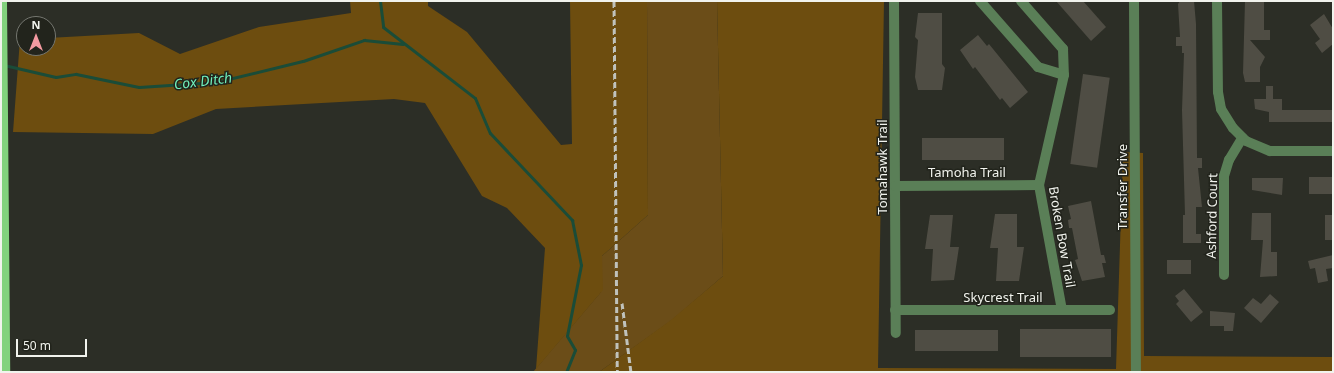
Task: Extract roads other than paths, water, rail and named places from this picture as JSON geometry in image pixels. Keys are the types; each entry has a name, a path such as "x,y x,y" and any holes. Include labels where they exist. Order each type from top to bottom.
{"main road":[{"path":"2,1 2,216 5,372"}],"street":[{"name":"Tomahawk Trail","path":"894,1 896,333"},
{"path":"980,1 1038,67 1064,75"},
{"name":"Broken Bow Trail","path":"1021,1 1062,49 1064,75 1039,185 1062,310"},
{"name":"Transfer Drive","path":"1134,1 1136,372"},
{"path":"1217,1 1219,100 1228,121 1242,138 1274,151 1333,151"},
{"name":"Ashford Court","path":"1224,275 1224,176 1229,160 1242,138"},
{"name":"Tamoha Trail","path":"895,186 1039,185"},
{"name":"Skycrest Trail","path":"895,310 1110,310"}],"waterway":[{"path":"380,1 383,27 475,98 490,133 572,220 581,265 567,336 575,350 566,372"},
{"name":"Cox Ditch","path":"4,65 56,77 76,74 139,87 216,82 303,61 364,40 403,44"}],"railway":[{"path":"614,1 617,372"},
{"path":"622,303 631,372"}]}
